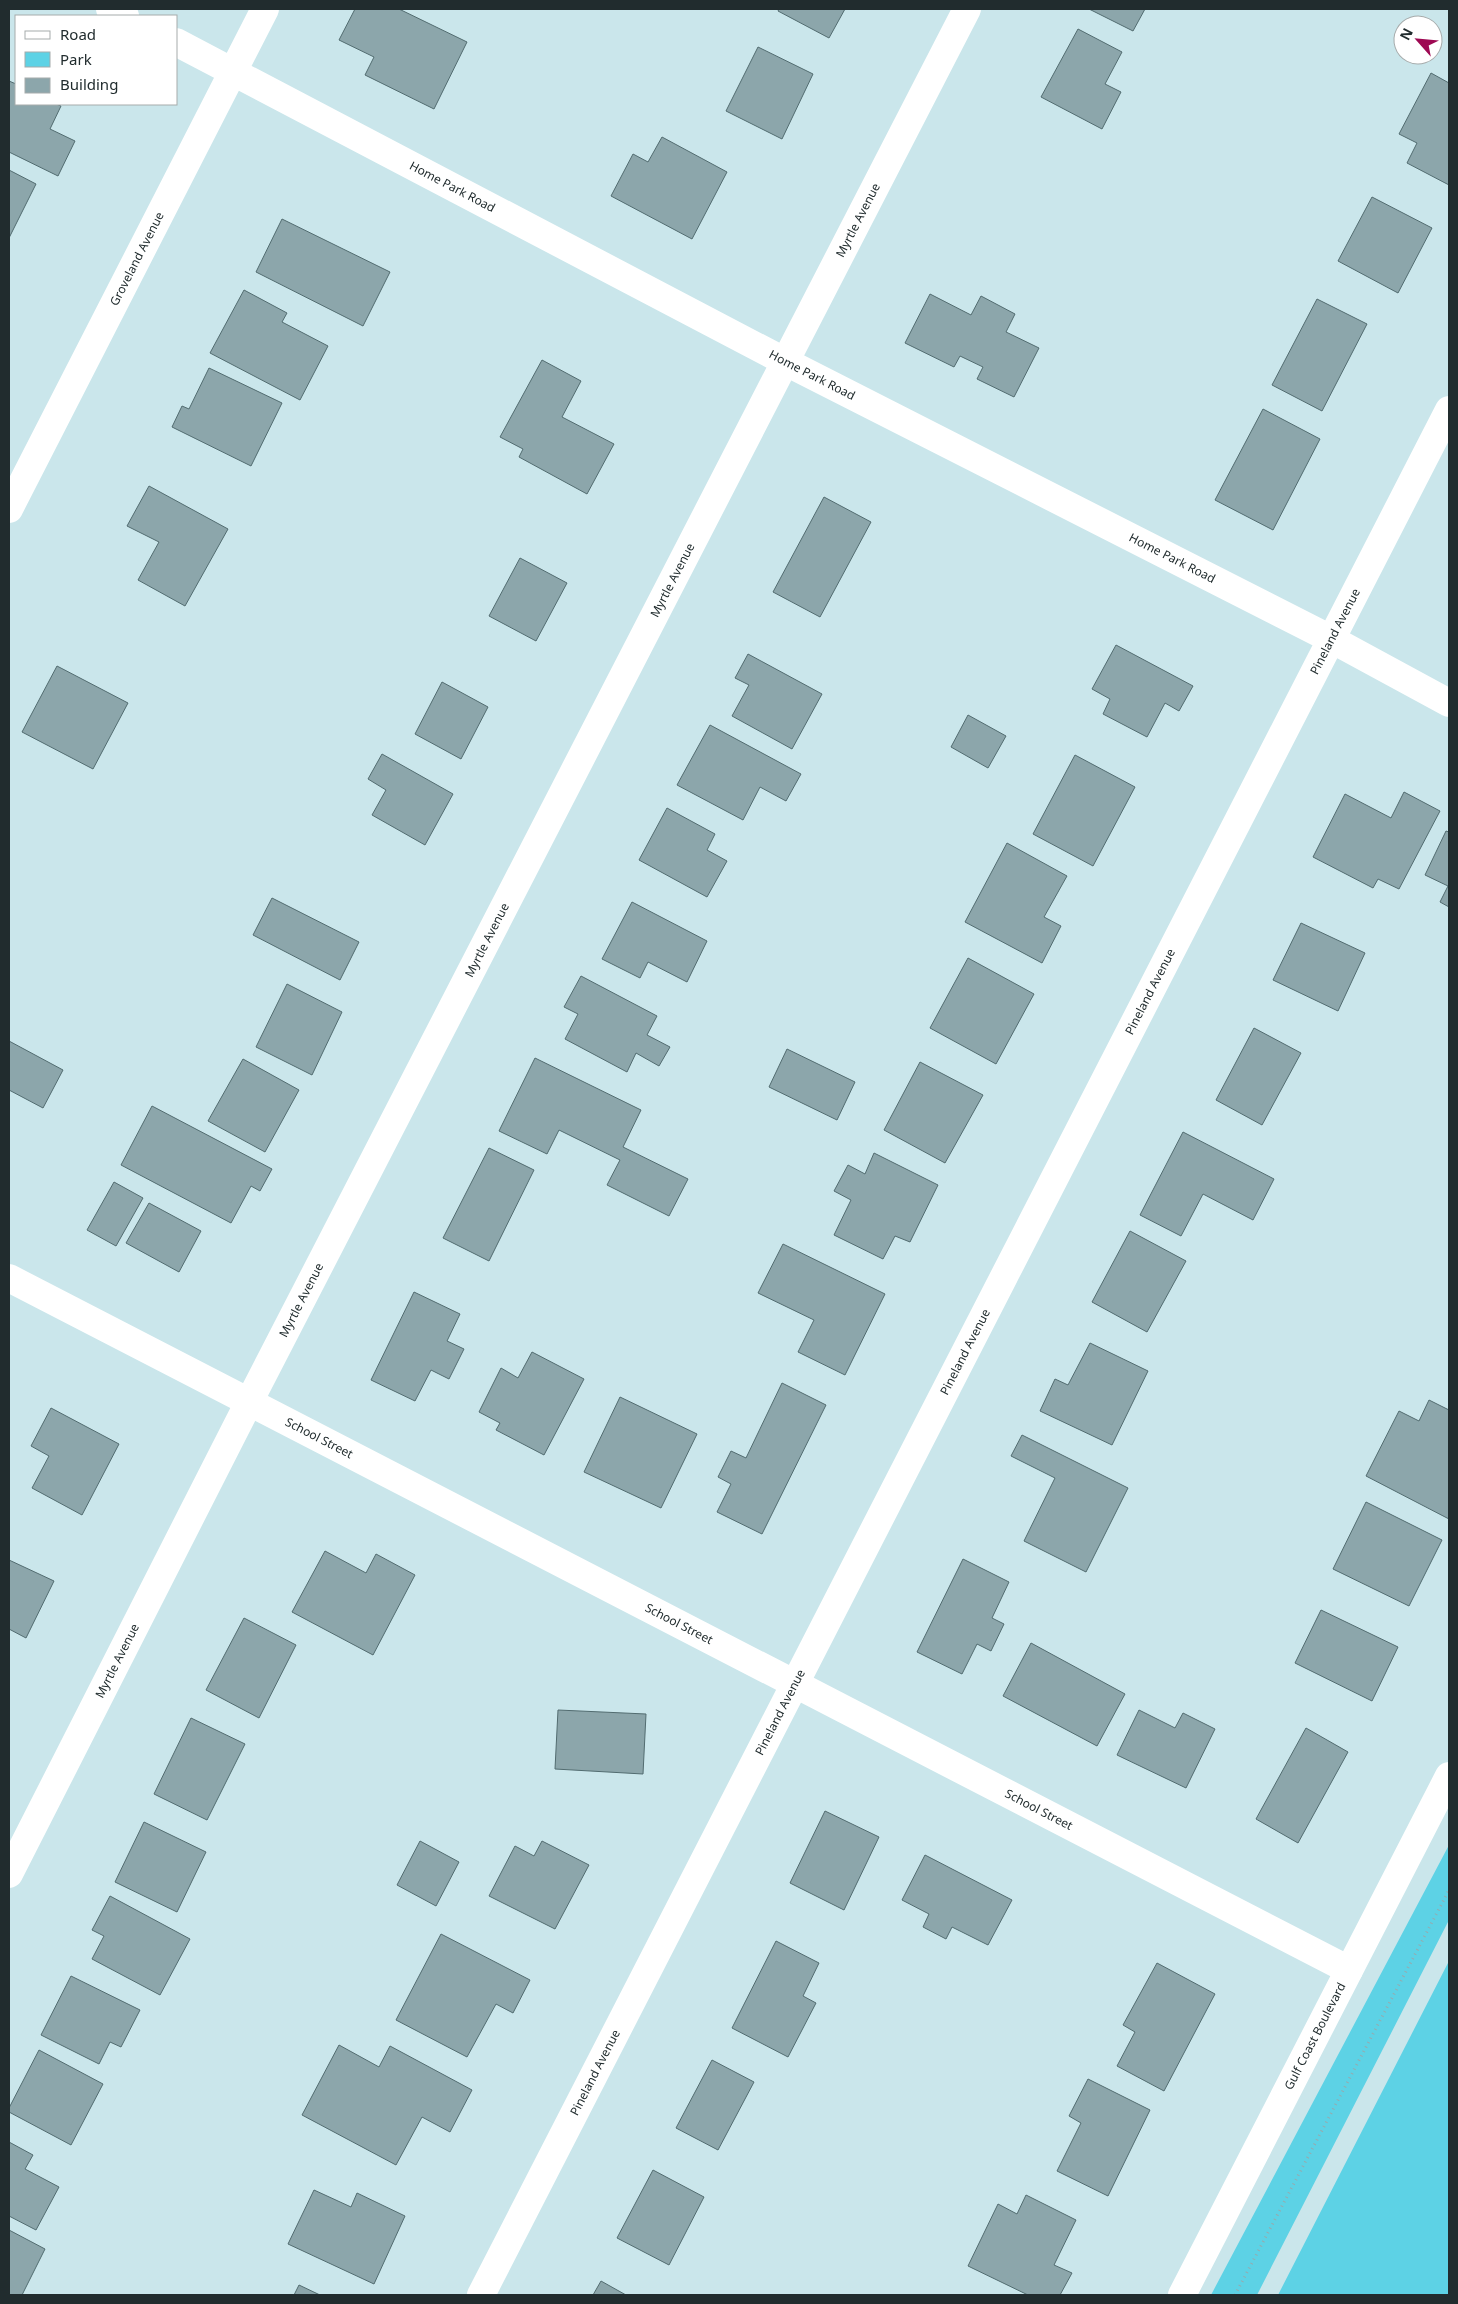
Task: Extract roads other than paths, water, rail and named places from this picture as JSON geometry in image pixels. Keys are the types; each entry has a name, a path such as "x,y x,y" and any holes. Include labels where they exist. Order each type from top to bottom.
{"street":[{"path":"110,9 123,15"},
{"name":"Groveland Avenue","path":"9,509 265,9"},
{"name":"Myrtle Avenue","path":"9,1874 248,1404 967,9"},
{"name":"Home Park Road","path":"178,43 234,70 786,362 1331,639 1449,703"},
{"name":"Pineland Avenue","path":"481,2295 1449,410"},
{"name":"School Street","path":"9,1278 248,1404 796,1684 1349,1970"},
{"name":"Gulf Coast Boulevard","path":"1182,2295 1449,1776"}]}
